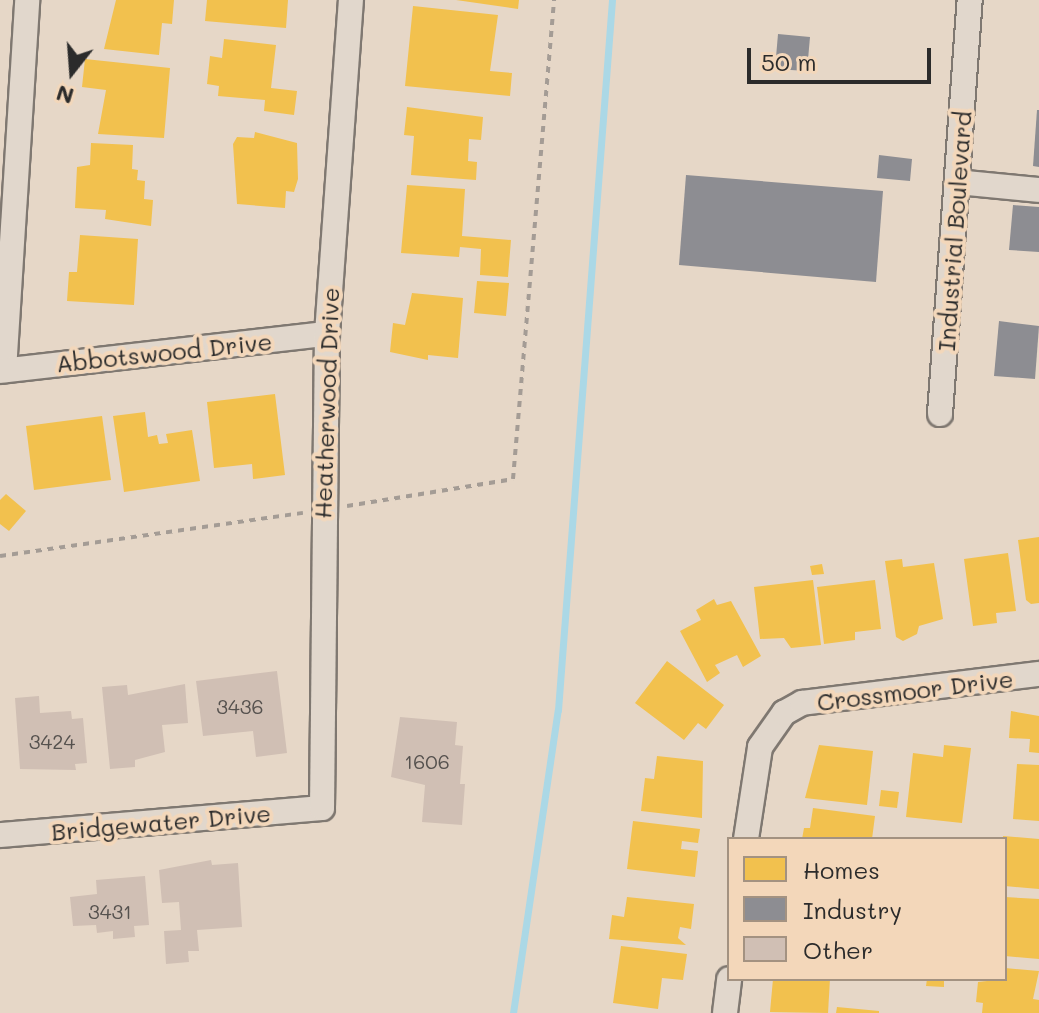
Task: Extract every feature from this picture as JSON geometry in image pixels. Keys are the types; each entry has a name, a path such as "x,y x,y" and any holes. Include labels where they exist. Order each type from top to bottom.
{"street":[{"path":"2,370 27,0"},
{"name":"Heatherwood Drive","path":"322,808 321,510 327,334 351,0"},
{"name":"Industrial Boulevard","path":"940,414 970,0"},
{"path":"957,182 1039,190"},
{"name":"Abbotswood Drive","path":"2,370 327,334"},
{"name":"Crossmoor Drive","path":"746,837 760,747 784,713 802,703 1039,674"},
{"name":"Bridgewater Drive","path":"0,835 322,808"},
{"path":"725,1013 729,981"}],"path":[{"path":"0,556 513,479 554,0"}],"building: Homes":[{"path":"116,0 174,0 172,24 162,23 159,55 104,49"},
{"path":"207,0 288,0 286,28 205,21"},
{"path":"456,0 519,0 518,9"},
{"path":"413,6 498,15 490,71 512,73 510,96 405,86"},
{"path":"224,39 276,45 271,88 297,91 294,115 264,111 265,100 218,96 219,86 207,84 210,56 222,58"},
{"path":"85,59 170,68 164,138 98,134 106,90 82,87"},
{"path":"407,107 483,117 481,140 469,139 468,161 477,162 476,180 411,175 414,136 404,135"},
{"path":"255,132 297,143 298,179 294,192 286,191 285,208 237,204 233,144 237,137 254,138"},
{"path":"91,143 133,145 132,169 138,170 137,180 145,181 144,199 153,200 151,226 105,219 106,210 75,208 77,167 90,165"},
{"path":"407,185 465,189 462,236 511,240 508,277 480,275 481,249 460,247 459,257 401,253"},
{"path":"80,235 138,239 134,305 67,301 69,272 77,272"},
{"path":"477,281 509,283 506,316 474,313"},
{"path":"412,293 463,298 458,358 428,355 428,360 390,352 393,323 405,325"},
{"path":"275,394 285,475 253,479 252,464 214,468 207,402"},
{"path":"145,412 148,437 157,435 159,444 168,443 166,434 192,430 200,481 124,492 113,416"},
{"path":"102,416 111,480 34,490 26,426"},
{"path":"6,494 26,511 9,531 0,524 0,500"},
{"path":"1039,537 1039,603 1031,604 1026,600 1018,540"},
{"path":"1008,553 1016,611 996,613 997,623 973,626 964,559"},
{"path":"902,559 903,567 934,563 943,619 919,626 917,634 903,641 896,637 885,561"},
{"path":"822,564 824,574 812,575 810,566"},
{"path":"813,580 821,645 791,648 784,638 760,639 754,587"},
{"path":"875,580 881,629 855,632 855,640 824,644 817,587"},
{"path":"714,599 717,605 731,601 761,656 743,667 737,655 715,665 720,673 707,682 680,631 701,620 696,610"},
{"path":"667,661 724,705 706,729 698,723 684,740 635,703"},
{"path":"1011,711 1039,716 1039,753 1029,752 1030,739 1009,738"},
{"path":"819,745 873,751 867,805 805,798"},
{"path":"944,745 971,748 962,823 906,817 913,753 943,757"},
{"path":"657,756 703,761 702,818 641,811 645,778 654,779"},
{"path":"1017,764 1039,765 1039,821 1013,819"},
{"path":"881,790 899,792 897,808 879,806"},
{"path":"813,808 875,816 872,837 802,837 804,828 810,828"},
{"path":"633,821 700,829 698,843 682,841 681,849 698,851 695,877 627,869"},
{"path":"1003,836 1039,839 1039,889 1007,886 1007,837"},
{"path":"627,897 694,904 691,929 680,927 678,938 686,945 609,939 612,915 624,917"},
{"path":"1007,897 1039,899 1039,959 1007,956"},
{"path":"621,946 687,954 683,980 662,978 658,1009 613,1003"},
{"path":"1007,968 1039,971 1033,999 1039,1000 1039,1013 982,1013 983,1003 976,1002 978,982 1007,981"},
{"path":"773,981 830,981 828,1013 770,1012"},
{"path":"927,981 944,981 944,987 926,986"},
{"path":"837,1007 879,1011 879,1013 836,1013"}],"building: Industry":[{"path":"778,34 810,37 807,71 775,69"},
{"path":"1039,110 1039,167 1033,166"},
{"path":"879,155 912,159 910,181 877,178"},
{"path":"686,175 883,191 876,282 679,265"},
{"path":"1013,205 1039,207 1039,252 1009,250"},
{"path":"999,321 1039,326 1035,379 994,376"}],"building: Other":[{"path":"277,671 287,753 256,757 253,731 203,736 196,681"},
{"path":"185,684 188,723 162,725 165,752 135,760 135,767 110,769 102,687 127,685 128,695"},
{"path":"39,696 40,713 71,711 72,719 83,718 87,763 75,764 76,770 20,769 15,698"},
{"path":"400,717 457,722 455,745 463,746 460,784 465,784 462,825 422,822 425,785 391,777"},
{"path":"211,860 212,865 238,863 242,927 197,930 199,951 188,951 189,962 166,964 164,931 181,930 179,902 162,903 159,870"},
{"path":"145,876 149,925 134,926 135,937 113,939 113,931 97,933 96,925 73,926 70,897 97,894 96,880"}],"waterway":[{"path":"513,1013 558,710 612,0"}]}
